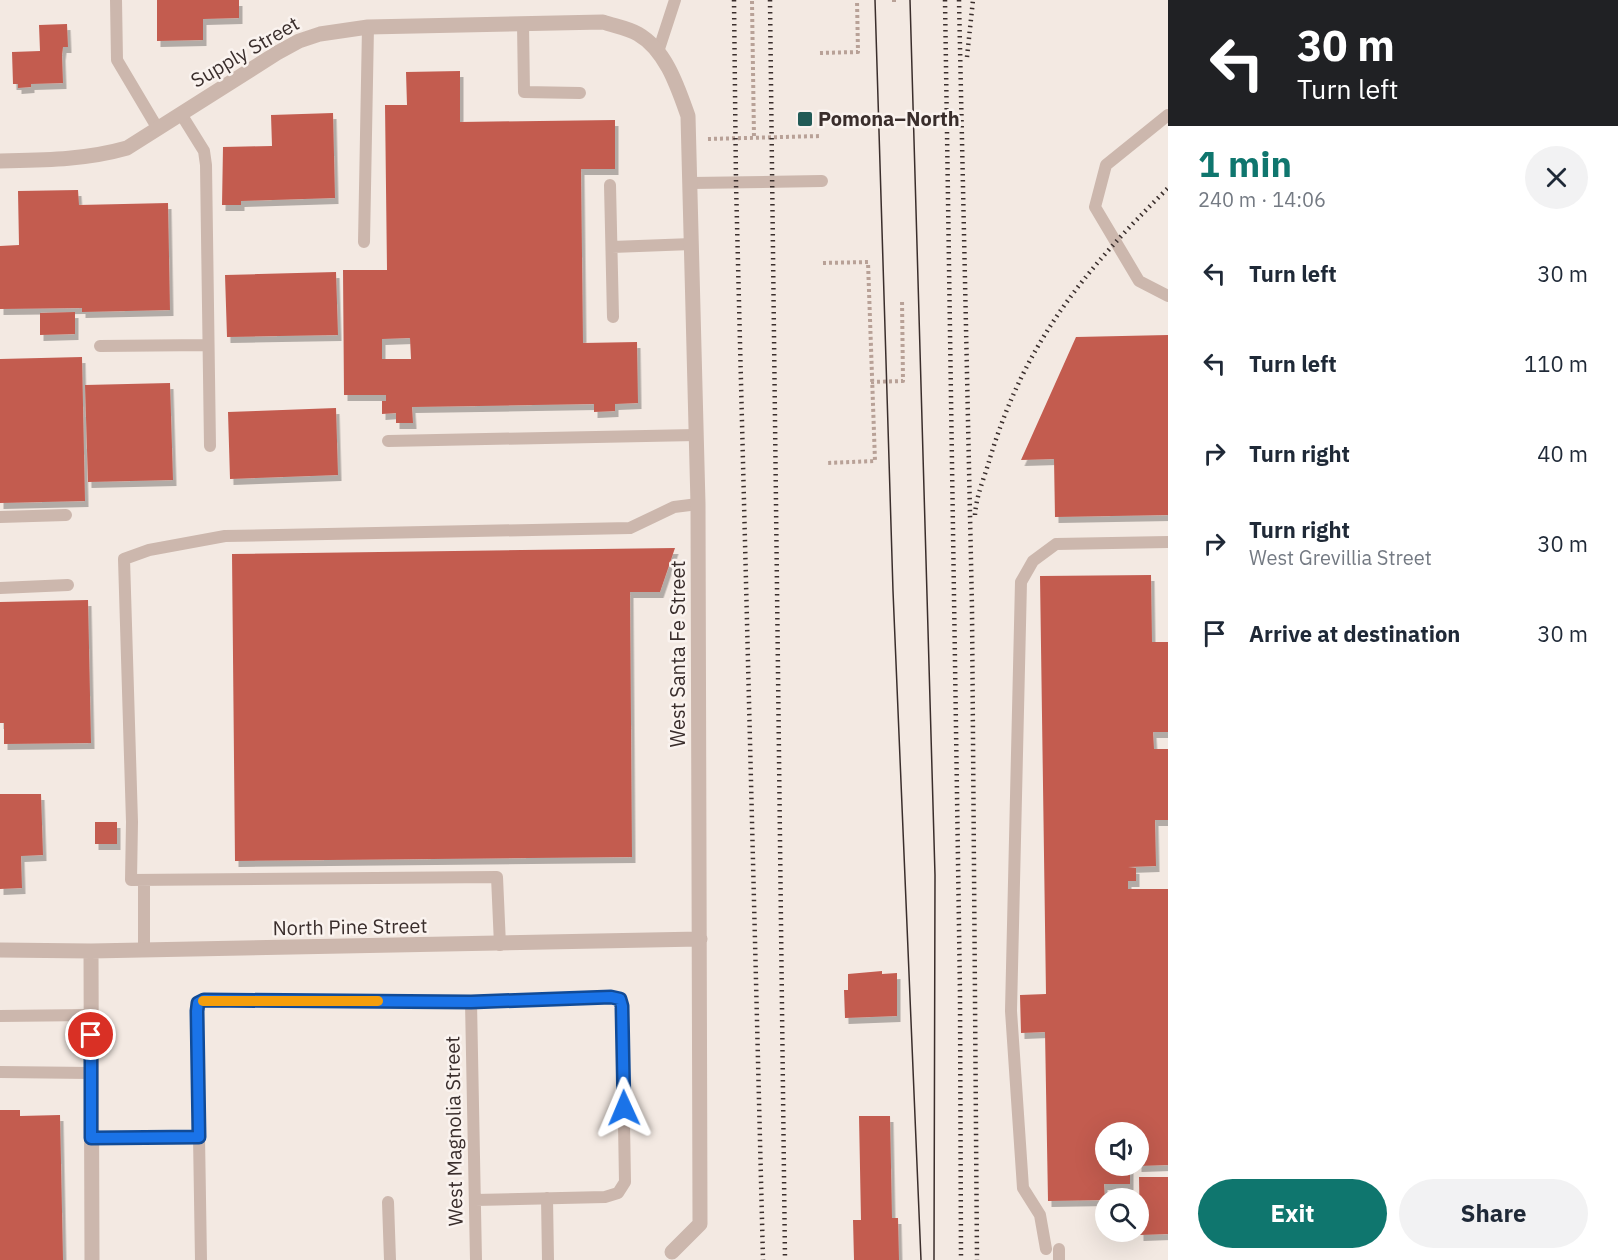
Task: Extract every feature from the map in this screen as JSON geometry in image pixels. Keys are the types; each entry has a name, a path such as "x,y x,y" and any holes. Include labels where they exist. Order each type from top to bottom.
{"street":[{"name":"Supply Street","path":"0,161 103,155 127,148 299,41 344,29 603,22 638,34 658,52"},
{"name":"West Santa Fe Street","path":"658,52 675,82 688,116 698,504 700,1224 672,1252"},
{"name":"North Pine Street","path":"0,950 144,951 700,939"},
{"path":"91,951 92,1260"}],"lane":[{"path":"116,0 117,60 158,129"},
{"path":"658,52 675,0"},
{"path":"523,24 524,92 580,93"},
{"path":"364,242 368,27"},
{"path":"181,114 204,150 206,165 210,446"},
{"path":"1168,115 1106,165 1095,207 1139,281 1168,296"},
{"path":"691,183 822,182"},
{"path":"610,185 613,317"},
{"path":"612,247 692,244"},
{"path":"100,346 208,345"},
{"path":"388,441 696,435"},
{"path":"500,945 497,877 131,880 132,822 124,559 149,550 225,536 630,528 674,507 698,504"},
{"path":"0,517 66,515"},
{"path":"1054,1253 1040,1215 1023,1188 1011,1011 1021,582 1033,561 1056,544 1168,542"},
{"path":"0,588 69,585"},
{"path":"144,880 144,951"},
{"path":"201,1260 198,1003 204,1000 471,1002 611,997 620,999 622,1006 625,1182 618,1193 605,1197 475,1200"},
{"name":"West Magnolia Street","path":"471,1002 476,1260"},
{"path":"0,1016 91,1015"},
{"path":"0,1072 91,1073"},
{"path":"91,1138 199,1137"},
{"path":"547,1198 548,1260"},
{"path":"388,1202 390,1260"}],"path":[{"path":"820,53 858,52 856,0"},
{"path":"752,1 754,138"},
{"path":"689,139 821,136"},
{"path":"823,263 868,262 875,461 827,463"},
{"path":"871,382 903,381 902,299"}],"building":[{"path":"157,0 239,0 239,18 203,19 203,40 157,41"},
{"path":"67,24 68,47 63,47 62,55 63,83 31,84 31,87 18,88 18,84 13,84 12,52 40,51 39,25"},
{"path":"460,71 460,122 615,120 615,169 581,169 583,343 637,342 638,403 615,404 615,411 594,412 594,404 412,407 413,423 396,423 396,413 382,414 382,401 386,401 386,395 344,395 343,270 387,270 385,105 407,105 406,72","holes":["410,338 411,359 382,359 382,339"]},
{"path":"333,113 335,198 241,201 241,205 222,205 223,147 272,146 271,115"},
{"path":"78,190 79,205 168,203 170,310 82,312 82,308 0,309 0,246 19,245 18,191"},
{"path":"336,272 338,335 227,337 225,275"},
{"path":"75,312 75,334 40,335 40,313"},
{"path":"1168,335 1168,515 1055,517 1054,459 1021,460 1076,337"},
{"path":"82,357 85,501 0,503 0,359"},
{"path":"170,383 173,480 88,482 85,385"},
{"path":"336,408 338,475 230,479 228,412"},
{"path":"675,548 660,592 630,592 632,857 235,861 232,554"},
{"path":"1151,575 1152,642 1168,642 1168,732 1153,732 1154,749 1168,749 1168,820 1155,820 1156,866 1128,867 1136,868 1136,881 1128,881 1128,889 1168,889 1168,1165 1149,1166 1149,1122 1095,1122 1095,1176 1130,1176 1130,1184 1104,1184 1104,1188 1095,1188 1095,1200 1048,1201 1045,1032 1021,1033 1020,995 1046,994 1040,576"},
{"path":"88,600 91,743 4,744 4,723 0,723 0,602"},
{"path":"0,794 41,794 43,855 21,856 22,888 0,889"},
{"path":"95,822 117,822 117,844 95,844"},
{"path":"882,971 882,974 897,973 897,1016 845,1018 844,990 848,990 848,974"},
{"path":"0,1110 20,1110 20,1116 60,1115 63,1260 0,1260"},
{"path":"859,1116 890,1116 892,1218 898,1218 899,1260 854,1260 853,1220 861,1220"},
{"path":"1139,1177 1168,1177 1168,1234 1149,1235 1149,1188 1139,1188"}],"tram line":[{"path":"875,0 893,591 921,1260"},
{"path":"910,0 935,875 934,1260"}],"railway":[{"path":"734,0 736,183 763,1260"},
{"path":"770,0 785,1260"},
{"path":"945,0 960,993 961,1260"},
{"path":"959,0 972,608 977,1260"},
{"path":"967,57 973,0"},
{"path":"975,515 981,486 1004,416 1040,343 1084,279 1168,188"}],"slow traffic":[{"path":"203,1001 378,1001"}],"place":[{"name":"Pomona–North","path":"805,119"}],"route":[{"path":"91,1035 91,1138 199,1137 197,1011 198,1003 204,1000 471,1002 611,997 620,999 622,1006 624,1108"}]}
